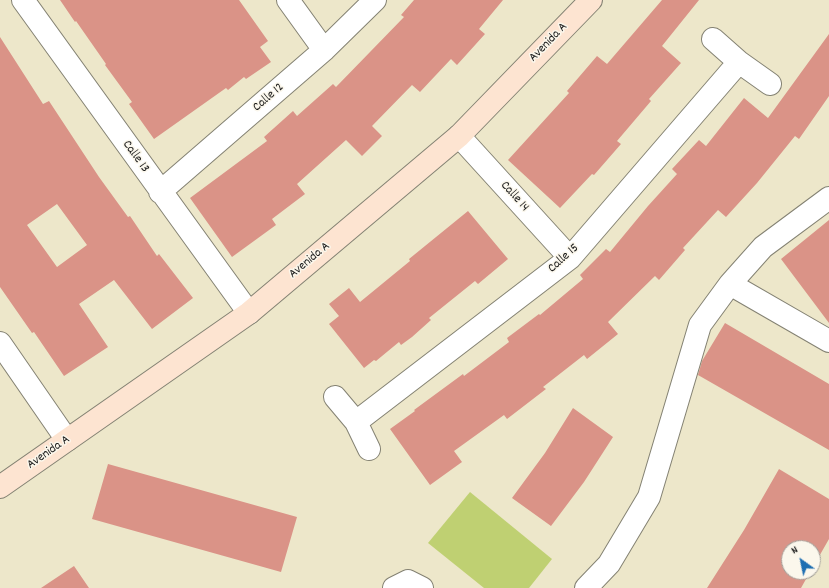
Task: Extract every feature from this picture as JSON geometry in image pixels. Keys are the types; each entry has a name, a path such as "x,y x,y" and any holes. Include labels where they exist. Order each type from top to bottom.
{"street":[{"name":"Calle 13","path":"22,0 249,313"},
{"path":"288,0 324,50"},
{"name":"Calle 12","path":"160,192 324,50 375,0"},
{"name":"Avenida A","path":"0,487 249,313 459,136 591,0"},
{"path":"713,40 739,62 770,84"},
{"name":"Calle 15","path":"356,422 570,258 739,62"},
{"name":"Calle 14","path":"459,136 570,258"},
{"path":"586,588 609,564 649,496 700,325 730,284 763,248 829,198"},
{"path":"730,284 829,341"},
{"path":"0,343 67,440"},
{"path":"335,397 356,422 369,449"},
{"path":"394,588 408,581 422,588"}],"green space":[{"path":"470,492 552,559 529,588 484,588 428,543"}],"building":[{"path":"60,0 239,0 268,41 260,47 271,62 246,79 244,77 228,90 226,88 154,139 129,104 132,102"},
{"path":"414,0 503,0 479,29 485,34 457,65 451,59 420,92 412,85 372,126 382,136 362,156 346,140 297,184 305,194 272,219 276,225 232,257 190,198 267,141 264,137 293,111 297,116 333,84 336,87 404,17 401,15"},
{"path":"662,0 699,0 662,46 681,63 649,99 651,101 617,141 621,144 594,175 592,174 560,208 508,160 569,93 567,91 597,56 607,64"},
{"path":"829,34 829,96 799,139 795,136 757,183 726,217 718,210 683,248 685,250 659,280 655,276 608,322 618,334 587,359 584,355 543,387 546,389 507,419 504,415 454,451 462,462 430,485 390,429 463,374 464,376 509,342 507,338 539,314 540,315 583,279 580,275 606,249 610,252 677,174 672,169 699,140 706,146 744,98 768,118"},
{"path":"0,37 43,104 49,101 99,177 128,217 130,216 157,256 159,254 193,298 152,329 114,280 79,304 108,347 64,376 34,332 32,333 0,287","holes":["57,204 87,245 57,267 27,225"]},
{"path":"468,211 508,259 478,284 475,281 429,318 431,320 412,337 401,345 399,342 376,361 374,360 364,368 329,324 339,316 329,304 349,288 360,302 410,261 409,259"},
{"path":"829,220 829,323 781,259"},
{"path":"725,323 829,384 829,450 698,375 702,361"},
{"path":"573,408 613,437 584,482 551,526 512,498 545,453"},
{"path":"108,464 297,517 281,572 92,519"},
{"path":"779,469 829,499 829,539 821,553 821,540 781,540 781,580 806,580 801,588 707,588 744,530"},
{"path":"74,566 89,588 41,588"}]}
